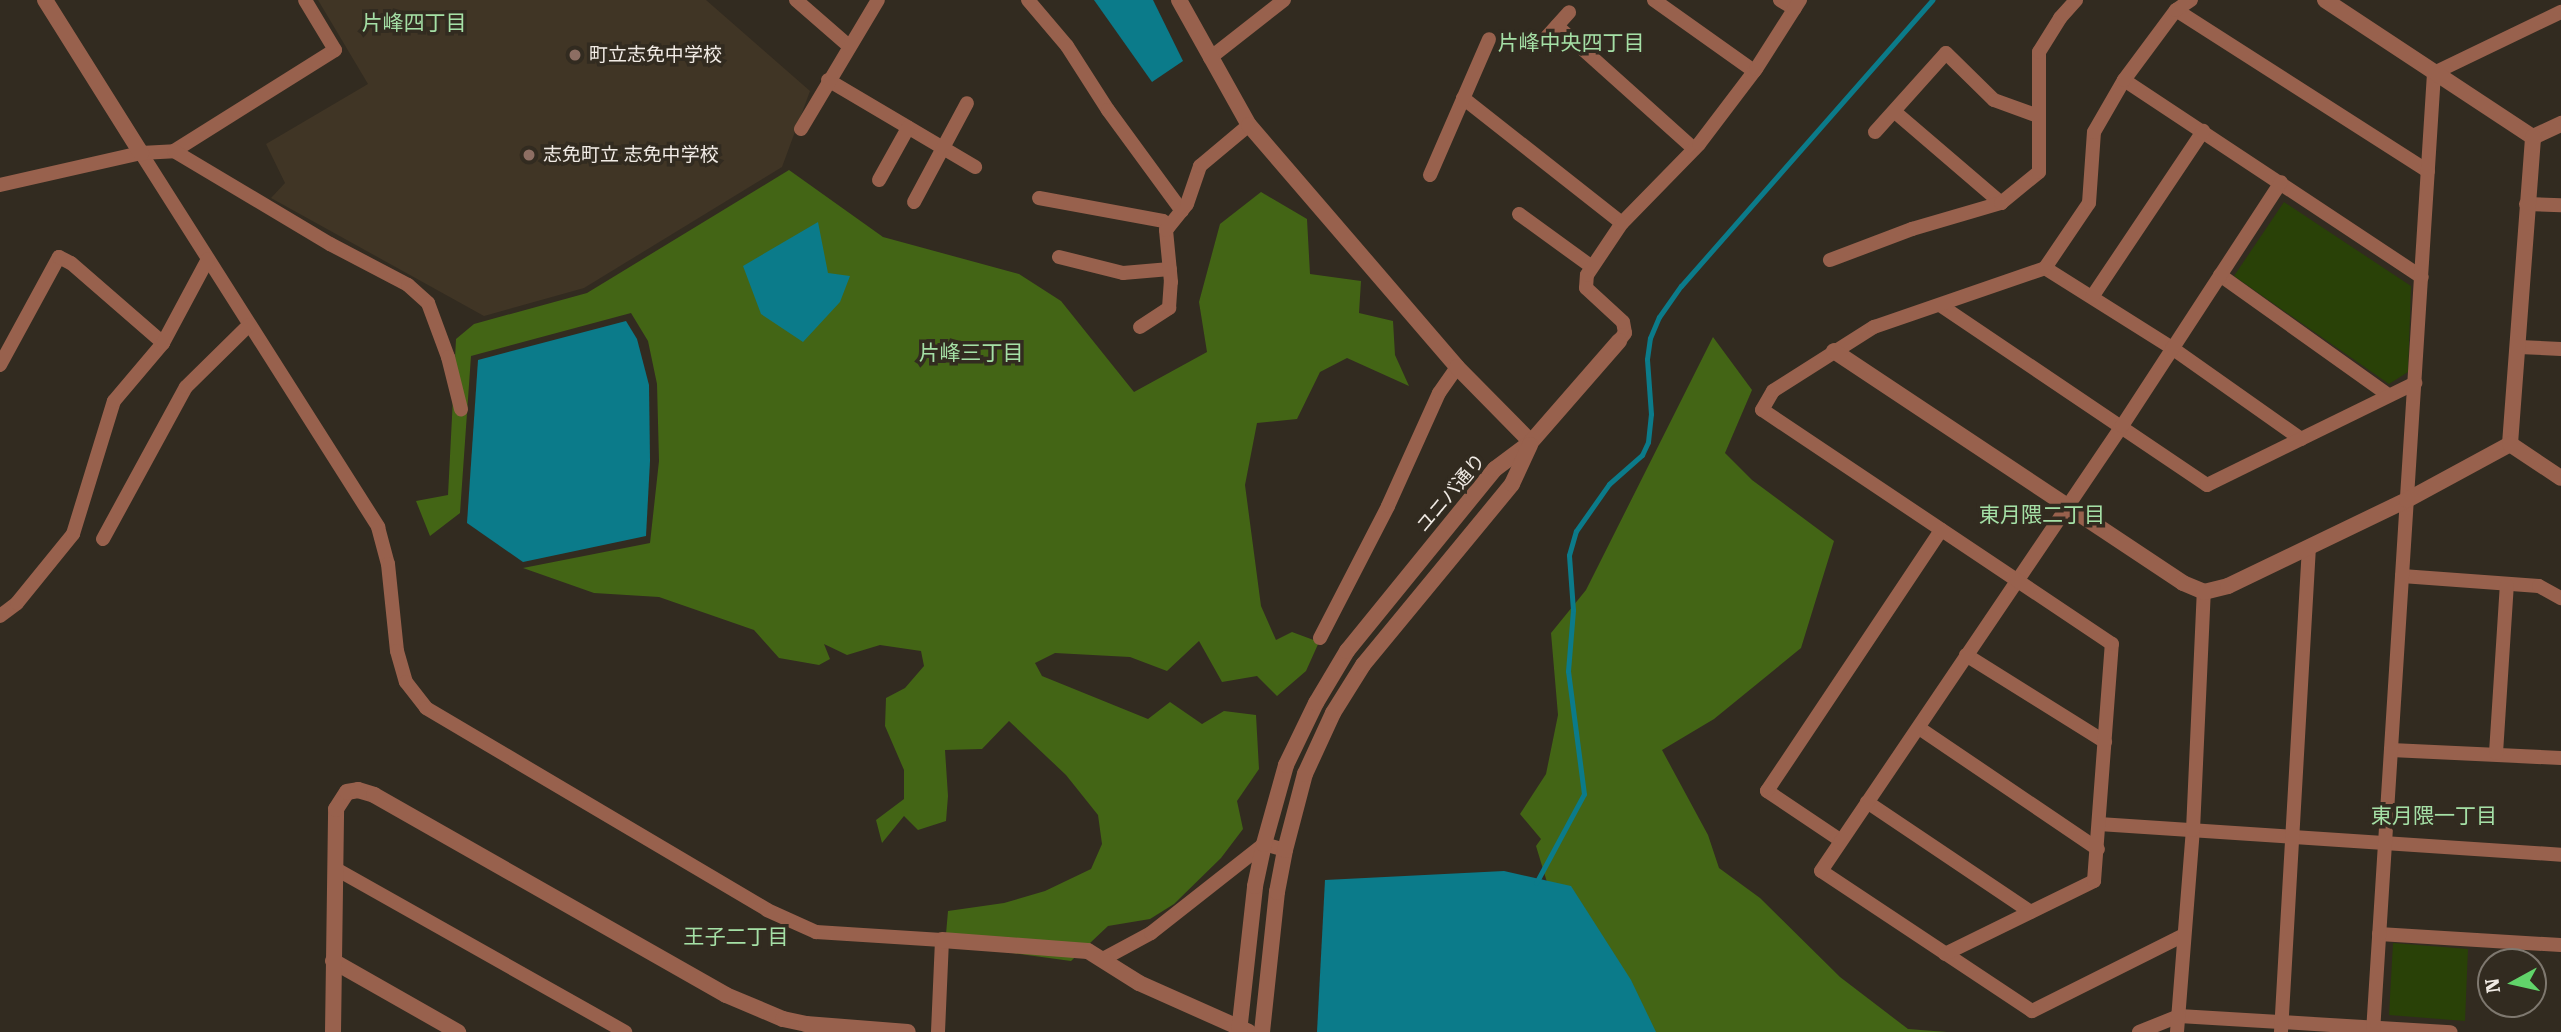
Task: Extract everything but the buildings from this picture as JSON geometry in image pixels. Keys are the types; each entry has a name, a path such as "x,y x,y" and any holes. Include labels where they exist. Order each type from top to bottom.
{"street":[{"path":"45,0 378,527 388,564 397,651 406,682 426,708 767,910 816,932 1088,951 1139,983 1242,1030"},
{"path":"0,185 141,153 174,151 335,50 304,0"},
{"path":"796,0 849,46"},
{"path":"801,129 878,0"},
{"path":"1028,0 1067,47 1108,110 1182,211"},
{"path":"1179,0 1250,125 1457,367 1531,443 1625,333 1623,322 1586,288 1584,282 1592,267 1622,223 1694,149 1754,71 1797,5 1780,0"},
{"path":"1210,58 1284,0"},
{"path":"1654,0 1754,71"},
{"path":"1830,260 1912,229 2001,203 2039,172 2039,52 2060,18 2076,0"},
{"path":"1945,954 2094,881 2112,643 1762,410 1773,391 1874,327 2045,268 2089,203 2094,132 2124,80 2176,10 2191,0"},
{"path":"2325,0 2533,137"},
{"path":"2176,10 2428,171"},
{"path":"1545,39 1569,12"},
{"path":"2434,73 2561,12"},
{"path":"1557,26 1694,149"},
{"path":"1430,176 1489,38"},
{"path":"1875,132 1895,113 1946,53 1994,100 2038,116"},
{"path":"2374,1030 2434,73"},
{"path":"828,80 975,167"},
{"path":"2124,80 2281,181 2422,277"},
{"path":"1463,98 1622,223"},
{"path":"914,202 967,103"},
{"path":"1895,113 2001,203"},
{"path":"2533,137 2561,124"},
{"path":"1140,327 1169,308 1170,269 1166,230 1182,211 1206,159 1250,125"},
{"path":"879,180 908,128"},
{"path":"2092,298 2203,131"},
{"path":"2510,444 2533,137"},
{"path":"174,151 330,244 408,285 428,303 448,357 461,409"},
{"path":"2182,936 2032,1011 1821,870 2122,426 2281,181"},
{"path":"1040,198 1163,221 1169,226"},
{"path":"2526,204 2561,205"},
{"path":"1519,214 1592,267"},
{"path":"0,365 59,257 71,263 163,342"},
{"path":"1059,257 1123,273 1170,269"},
{"path":"0,616 17,603 73,534 114,401 163,342 208,259"},
{"path":"2045,268 2172,348 2301,439"},
{"path":"2220,275 2388,395"},
{"path":"1940,305 2207,485 2415,383"},
{"path":"103,539 186,387 249,325"},
{"path":"2519,348 2561,349"},
{"path":"1834,351 2183,583 2204,592 2228,586 2309,548 2407,500 2510,444"},
{"path":"1320,638 1388,506 1438,393 1457,367"},
{"name":"ユニバ通り","path":"1242,1030 1255,886 1264,844 1286,765 1316,703 1347,651 1495,470 1531,443"},
{"name":"ユニバ通り","path":"1262,1032 1284,850 1305,774 1333,713 1363,665 1511,484 1531,443"},
{"path":"2510,444 2561,478"},
{"path":"1840,840 1767,791 1941,530"},
{"path":"2281,1027 2309,548"},
{"path":"2402,576 2539,586 2561,598"},
{"path":"2497,753 2507,585"},
{"path":"2178,1032 2182,936 2193,830 2204,592"},
{"path":"1966,655 2105,742"},
{"path":"1919,728 2098,849"},
{"path":"2391,750 2561,758"},
{"path":"333,1032 335,825 340,799 347,792 358,790 374,795 726,995 783,1019 850,1030 908,1032"},
{"path":"1867,802 2031,912"},
{"path":"2099,824 2561,855"},
{"path":"1103,959 1151,933 1264,844 1284,850"},
{"path":"336,869 625,1032"},
{"path":"2379,934 2561,945"},
{"path":"938,1032 942,940"},
{"path":"333,961 458,1032"},
{"path":"2139,1032 2179,1016 2281,1027 2451,1032"}],"shaded area":[{"name":"志免町立 志免中学校","path":"318,0 706,0 810,91 782,167 584,288 484,316 271,198 285,183 266,144 368,84"}],"green space":[{"path":"789,170 883,237 1019,274 1061,301 1134,392 1207,352 1199,302 1220,224 1261,192 1307,219 1310,274 1361,281 1359,313 1393,321 1395,355 1409,386 1347,358 1320,372 1297,419 1257,423 1245,485 1261,606 1276,640 1292,632 1319,642 1306,671 1277,696 1257,676 1222,682 1199,641 1167,671 1130,657 1055,653 1035,663 1042,676 1148,719 1170,702 1202,724 1224,711 1256,715 1259,769 1237,801 1243,829 1221,858 1174,904 1150,919 1108,926 1071,961 997,951 946,934 948,911 1004,903 1045,891 1091,869 1102,844 1098,815 1066,775 1009,721 982,749 945,750 948,796 946,821 918,830 904,816 882,843 876,820 904,799 904,770 885,726 886,698 905,688 924,666 921,651 880,645 847,655 824,644 830,659 819,665 779,658 754,630 659,597 594,593 523,568 650,543 659,461 657,384 648,341 631,313 471,356 460,513 430,536 416,501 448,495 456,339 474,324 587,293"},
{"path":"2284,202 2411,286 2408,372 2389,384 2234,276"},
{"path":"1713,337 1752,390 1725,453 1752,480 1834,541 1801,648 1714,719 1662,750 1708,835 1719,868 1760,898 1840,977 1908,1029 1947,1032 1650,1032 1550,892 1536,846 1541,839 1520,814 1546,774 1558,715 1551,633 1586,590"},
{"path":"2393,943 2468,949 2465,1021 2389,1015"}],"water":[{"path":"1094,0 1153,0 1183,61 1152,82"},
{"path":"818,222 828,273 850,276 840,302 803,342 761,314 743,266"},
{"path":"626,321 637,339 649,385 650,461 646,536 523,562 467,523 478,360"},
{"path":"1504,871 1571,886 1631,980 1656,1032 1317,1032 1325,880"}],"waterway":[{"path":"1536,883 1584,794 1568,671 1573,610 1569,555 1576,531 1609,484 1642,455 1648,442 1651,414 1647,359 1650,338 1659,317 1681,286 1932,0"}],"place":[{"name":"町立志免中学校","path":"575,55"},
{"name":"志免町立 志免中学校","path":"529,155"}],"district":[{"name":"片峰四丁目","path":"414,23"},
{"name":"片峰中央四丁目","path":"1571,43"},
{"name":"片峰三丁目","path":"971,353"},
{"name":"東月隈二丁目","path":"2042,515"},
{"name":"東月隈一丁目","path":"2434,816"},
{"name":"王子二丁目","path":"736,937"}]}
